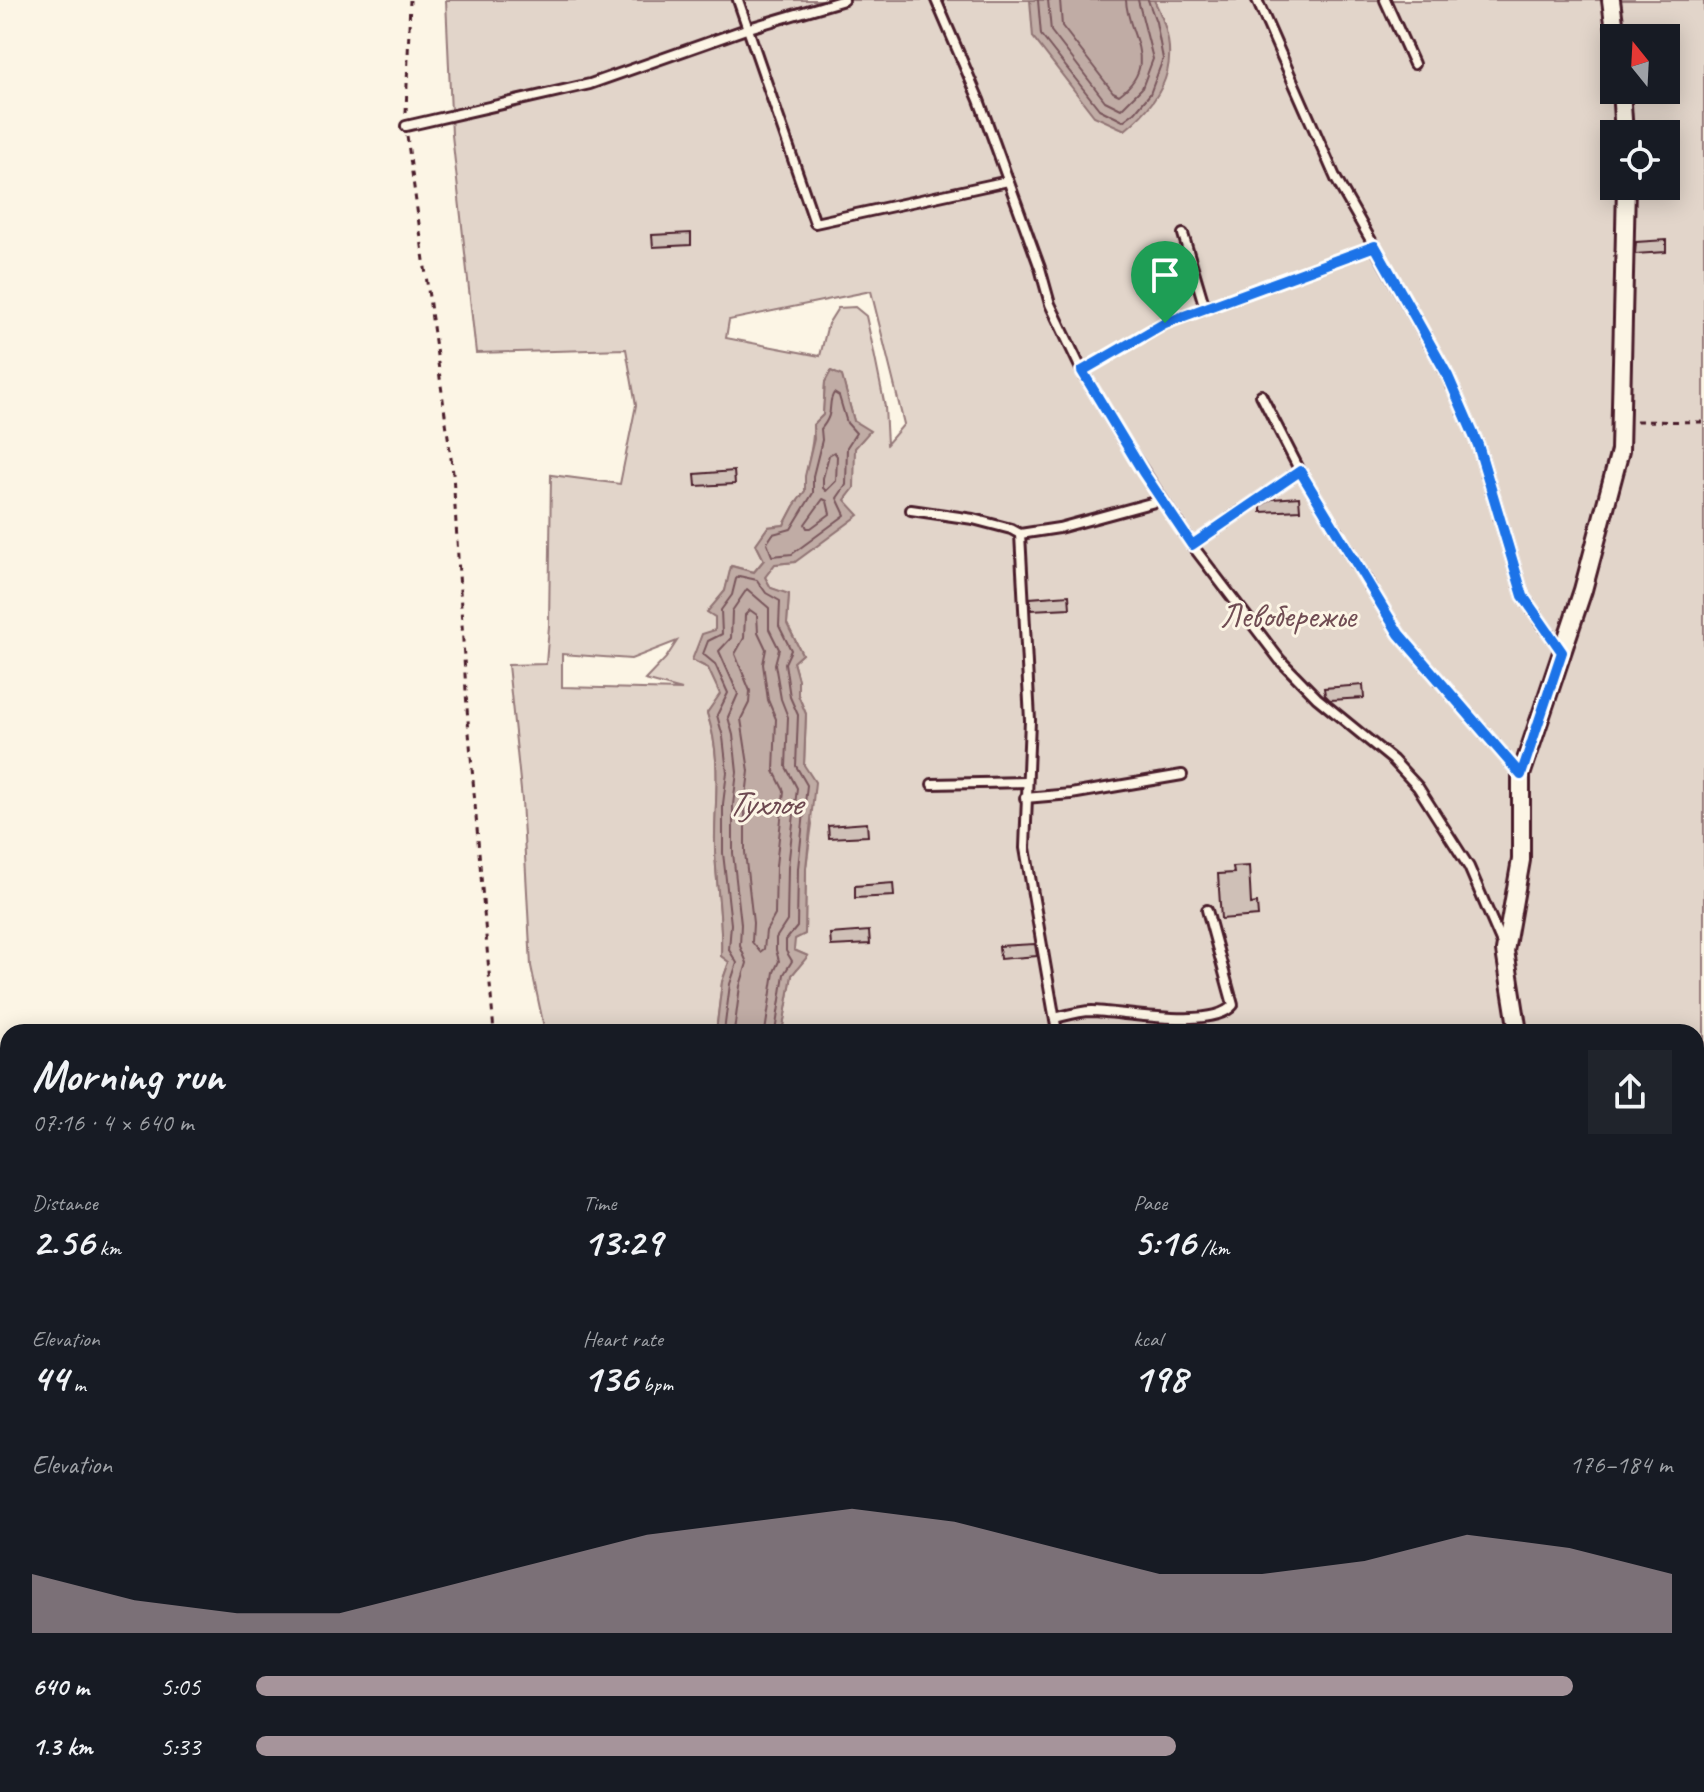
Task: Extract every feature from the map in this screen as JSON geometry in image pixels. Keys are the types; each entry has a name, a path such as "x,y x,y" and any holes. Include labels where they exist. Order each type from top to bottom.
{"street":[{"path":"1611,0 1614,24"},
{"path":"1517,1024 1505,951 1521,860 1521,775 1583,590 1620,451 1626,200"}],"lane":[{"path":"738,0 815,223 1008,181"},
{"path":"406,126 590,84 749,28 844,0"},
{"path":"936,0 979,100 1050,304 1082,371 1192,545 1280,660 1317,698 1393,760 1418,787 1469,867 1505,951"},
{"path":"1257,0 1336,179 1448,376 1478,445 1523,596 1562,652"},
{"path":"1385,0 1414,64"},
{"path":"1183,234 1205,308"},
{"path":"1261,395 1300,471 1399,634 1521,775"},
{"path":"1192,545 1300,471"},
{"path":"911,510 973,519 1020,534 1059,528 1162,500"},
{"path":"1020,534 1030,720 1025,848 1056,1024"},
{"path":"1025,798 1071,794 1182,775"},
{"path":"932,784 1027,782"},
{"path":"1055,1018 1087,1011 1137,1013 1171,1019 1227,1013 1233,1005 1207,910"}],"path":[{"path":"410,0 406,126 453,473 467,708 493,1024"},
{"path":"1082,371 1165,323 1375,246"},
{"path":"1622,420 1704,422"}],"green space":[{"name":"Левобережье","path":"446,0 1704,0 1704,1024 783,1024 792,975 807,956 794,950 794,939 805,934 806,868 812,824 804,765 806,714 798,695 793,662 802,654 787,624 789,595 771,588 765,577 775,564 795,562 854,488 854,421 842,377 831,371 825,382 823,415 813,425 805,491 784,525 768,527 756,544 764,560 754,572 732,566 725,591 708,612 715,617 715,631 692,660 708,668 721,694 707,713 716,764 715,849 721,956 729,962 722,982 717,1024 543,1024 531,966 522,800 508,665 546,664 551,475 620,484 636,405 626,349 476,353 452,135","holes":["871,291 904,424 887,444 885,407 866,316 855,307 838,308 828,324 820,356 726,338 729,320","677,641 645,680 682,690 562,687 562,654 631,659"]}],"water":[{"path":"1030,0 1154,0 1168,38 1167,71 1153,102 1125,130 1094,116 1033,37"},
{"name":"Тухлое","path":"831,371 842,376 854,421 870,431 855,448 854,488 845,500 859,515 795,562 775,564 765,577 771,588 789,594 787,624 802,654 793,662 798,695 806,714 804,765 815,782 806,868 805,934 795,939 794,950 808,956 792,975 783,1024 717,1024 722,982 729,962 721,956 715,849 716,764 707,713 720,694 708,668 692,660 702,634 715,630 715,617 707,612 725,591 731,566 754,572 764,560 756,544 768,527 784,525 805,491 805,476 814,439 813,425 823,415 825,382"}],"building":[{"path":"691,233 691,245 653,247 652,235"},
{"path":"1666,240 1666,252 1635,254 1636,242"},
{"path":"734,471 735,484 696,486 695,474"},
{"path":"1299,497 1300,510 1261,512 1261,506 1272,499"},
{"path":"1069,595 1070,608 1031,610 1030,598"},
{"path":"1363,685 1364,698 1330,700 1325,695 1324,688"},
{"path":"867,823 868,836 829,838 828,826"},
{"path":"1249,866 1251,904 1257,903 1258,916 1221,919 1218,874 1234,873 1233,867"},
{"path":"893,883 894,896 855,898 855,886"},
{"path":"869,931 870,944 831,946 830,934"},
{"path":"1035,944 1037,956 1000,959 999,946"}],"route":[{"path":"1375,246 1448,376 1478,445 1523,596 1562,652 1521,775 1399,634 1300,471 1192,545 1143,472 1082,371 1165,323 1375,246"}]}
